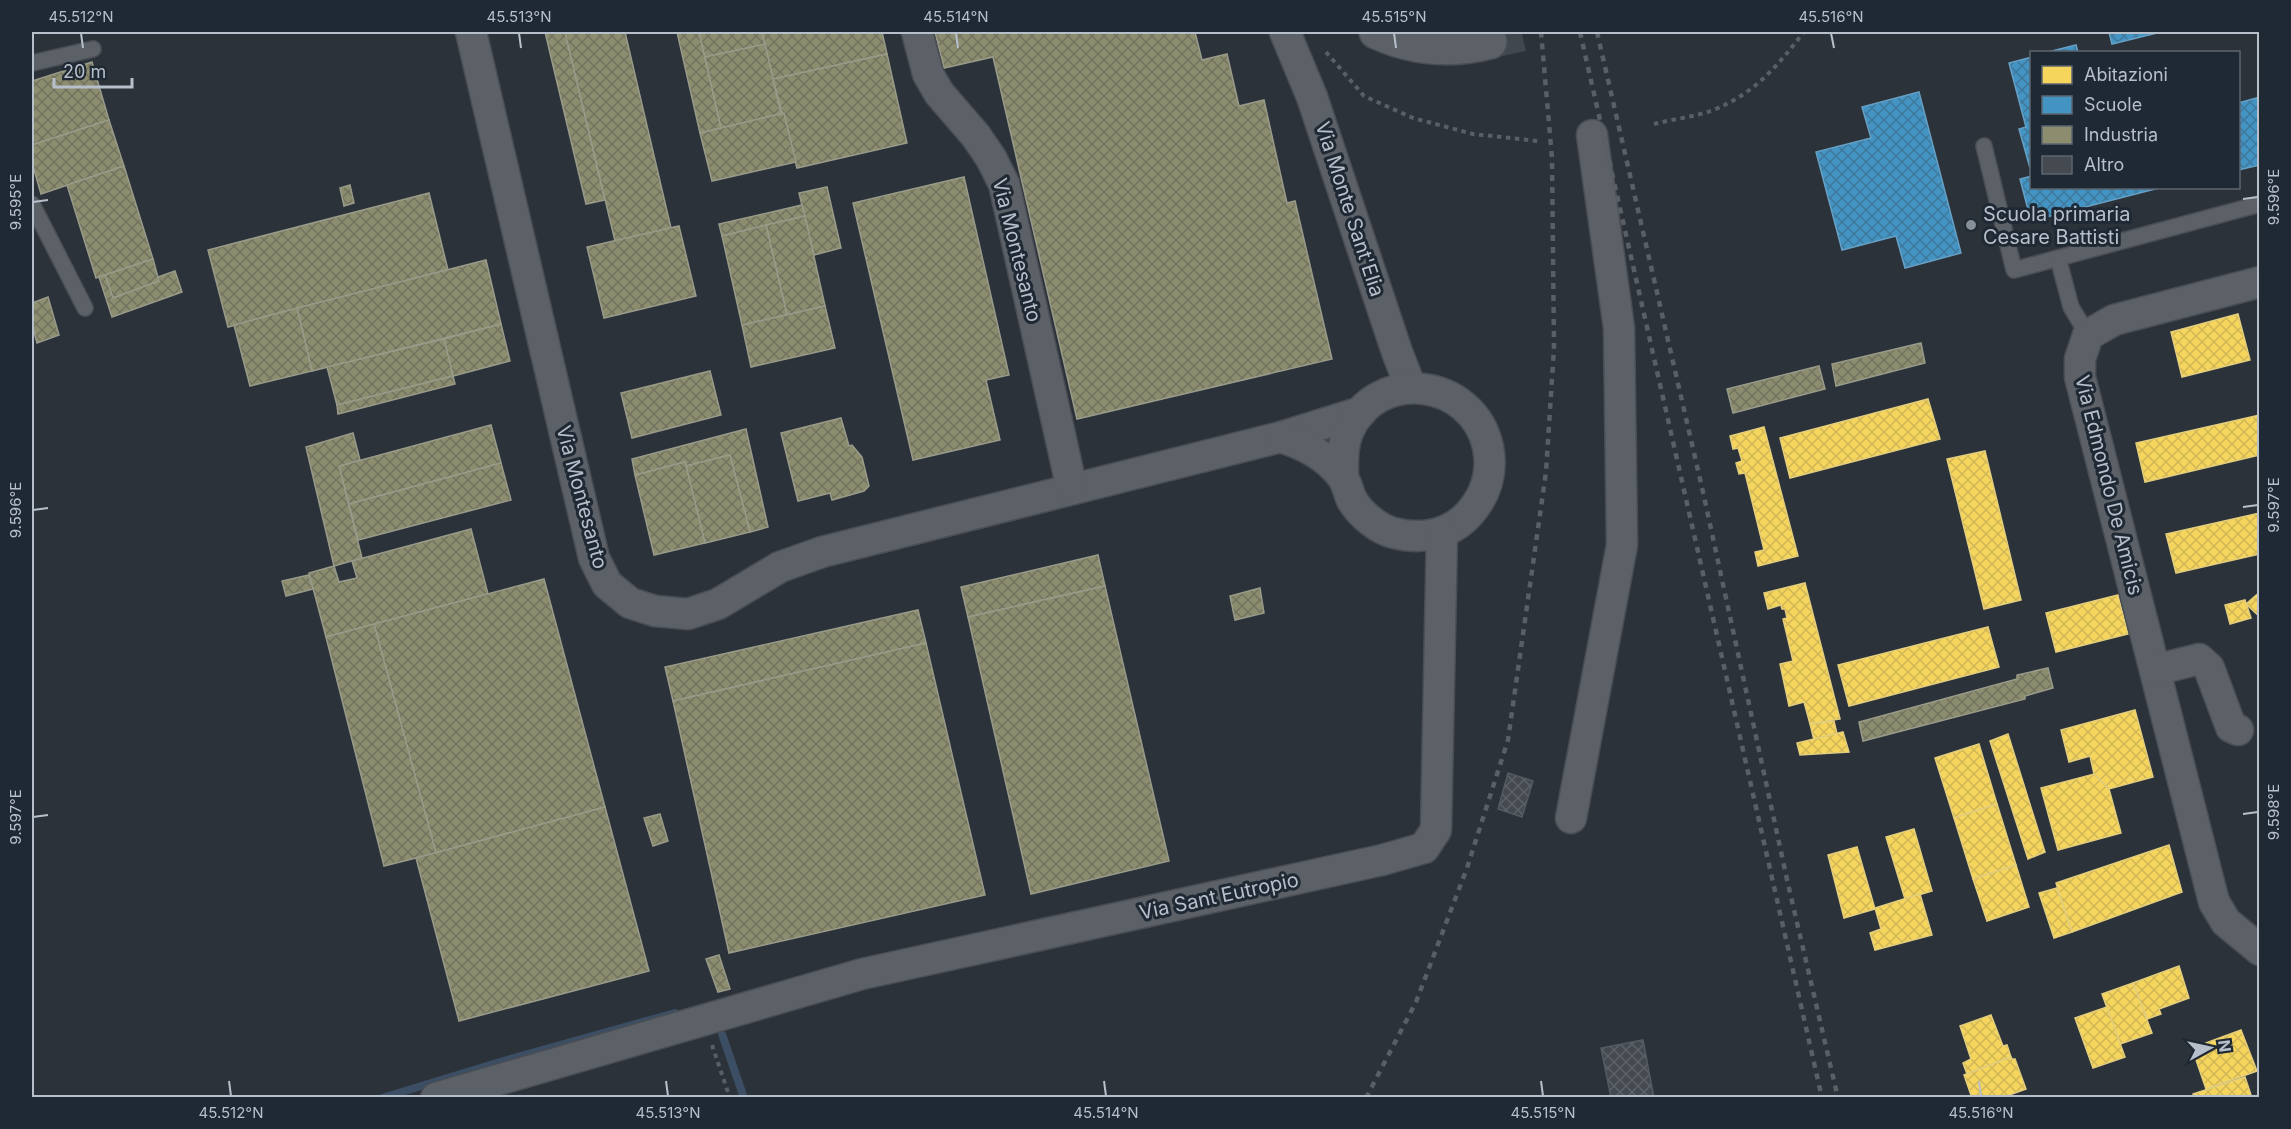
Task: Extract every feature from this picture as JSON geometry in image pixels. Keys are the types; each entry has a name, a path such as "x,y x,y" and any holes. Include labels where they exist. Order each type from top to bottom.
{"street":[{"name":"Via Montesanto","path":"471,32 594,558 607,584 630,603 655,611 688,614 718,604 780,567 822,552 1281,436 1361,412"},
{"name":"Via Montesanto","path":"917,32 928,74 939,93 992,158 1004,184 1072,489"},
{"name":"Via Monte Sant'Elia","path":"1285,32 1312,97 1391,335 1411,388"},
{"path":"1376,32 1410,45 1440,48 1475,46 1490,42"},
{"path":"1571,818 1622,545 1619,328 1592,135"},
{"path":"2088,335 2114,320 2259,282"},
{"name":"Via Edmondo De Amicis","path":"2088,335 2080,359 2080,377 2214,902 2226,922 2259,950"},
{"path":"1411,388 1435,390 1456,399 1474,415 1485,435 1490,458 1488,482 1478,503 1462,521 1442,532 1417,537 1392,533 1369,520 1352,501 1343,477 1342,453 1348,431 1361,412 1376,400 1393,391 1411,388"},
{"path":"1281,436 1304,445 1325,458 1343,477"},
{"name":"Via Sant Eutropio","path":"436,1098 862,974 1382,860 1424,848 1436,830 1442,532"},
{"path":"2155,670 2199,659 2210,668 2231,727 2238,730"}],"lane":[{"path":"32,63 93,49"},
{"path":"1984,146 2013,270 2259,204"},
{"path":"32,204 85,308"},
{"path":"2058,258 2071,307 2088,335"}],"path":[{"path":"1654,123 1713,110 1749,91 1772,72 1804,32"},
{"path":"1325,50 1330,59 1364,96 1413,118 1473,134 1538,141"},
{"path":"702,1019 730,1098"}],"building: Abitazioni":[{"path":"2238,314 2250,360 2182,377 2171,332"},
{"path":"1928,399 1940,439 1790,478 1780,438"},
{"path":"2260,415 2260,455 2145,482 2136,443"},
{"path":"1764,427 1798,556 1758,566 1755,552 1764,550 1745,473 1739,474 1736,463 1742,461 1738,448 1733,449 1730,436"},
{"path":"1985,451 2021,600 1984,609 1947,459"},
{"path":"2260,513 2260,554 2176,573 2166,534"},
{"path":"1805,583 1840,719 1810,724 1804,702 1789,706 1780,664 1793,661 1783,619 1787,618 1785,609 1782,609 1781,605 1768,609 1764,593"},
{"path":"2260,592 2260,617 2246,604"},
{"path":"2118,595 2128,634 2056,652 2046,613"},
{"path":"2245,600 2251,618 2230,624 2225,605"},
{"path":"1988,627 1999,667 1849,706 1838,665"},
{"path":"2135,710 2153,777 2109,789 2094,774 2090,756 2069,762 2061,730"},
{"path":"1834,721 1837,734 1814,740 1810,724"},
{"path":"1843,732 1849,752 1800,755 1797,743"},
{"path":"2008,734 2045,852 2028,859 1990,741"},
{"path":"1979,744 1997,804 1954,818 1935,758"},
{"path":"2094,774 2109,789 2121,833 2058,850 2041,788"},
{"path":"1997,804 2016,865 1973,879 1954,818"},
{"path":"1914,829 1932,891 1905,899 1886,837"},
{"path":"2169,845 2182,892 2072,932 2056,883"},
{"path":"1857,847 1875,909 1844,918 1828,855"},
{"path":"2016,865 2029,907 1987,921 1973,879"},
{"path":"2057,888 2072,932 2054,938 2039,893"},
{"path":"1920,894 1932,935 1875,950 1870,933 1881,929 1875,908"},
{"path":"2179,966 2189,998 2159,1009 2161,1014 2147,1019 2133,983"},
{"path":"2133,983 2152,1033 2120,1044 2102,994"},
{"path":"2107,1007 2125,1057 2093,1068 2075,1018"},
{"path":"1991,1015 2003,1046 2007,1045 2011,1057 1967,1074 1963,1063 1971,1059 1960,1026"},
{"path":"2241,1030 2257,1071 2206,1089 2195,1057 2209,1051 2206,1043"},
{"path":"2011,1057 2015,1059 2026,1089 2001,1098 1972,1098 1964,1075"},
{"path":"2245,1077 2252,1098 2194,1098 2193,1094"}],"building: Scuole":[{"path":"2109,32 2161,32 2112,44"},
{"path":"2076,45 2078,51 2052,51"},
{"path":"2030,58 2030,168 2019,129 2026,127 2009,63"},
{"path":"1919,92 1961,253 1905,268 1896,236 1842,250 1816,152 1871,138 1862,107"},
{"path":"2260,97 2260,165 2240,170 2240,102"},
{"path":"2030,176 2030,189 2155,189 2031,221 2020,179"}],"building: Industria":[{"path":"545,32 565,32 605,200 586,204"},
{"path":"565,32 625,32 671,228 615,241"},
{"path":"677,32 699,32 721,128 700,133"},
{"path":"699,32 762,32 765,44 705,57"},
{"path":"762,32 882,32 887,54 773,79"},
{"path":"935,32 1195,32 1202,60 1227,54 1239,106 1264,100 1287,203 1295,201 1332,359 1077,419 993,57 944,68"},
{"path":"765,44 781,114 721,128 705,57"},
{"path":"887,54 907,143 797,168 773,79"},
{"path":"92,62 109,120 32,145 32,81"},
{"path":"784,113 796,162 712,181 700,133"},
{"path":"109,120 124,166 41,194 32,163 32,145"},
{"path":"124,166 153,259 96,278 67,185"},
{"path":"964,177 1009,375 986,380 1000,440 913,460 853,203"},
{"path":"350,185 354,203 344,206 340,188"},
{"path":"827,187 841,248 814,255 799,193"},
{"path":"429,193 448,270 228,327 208,250"},
{"path":"802,205 805,216 722,236 719,224"},
{"path":"805,216 825,306 787,315 766,225"},
{"path":"766,225 787,315 742,325 722,236"},
{"path":"679,226 696,296 604,318 587,247"},
{"path":"153,259 159,281 113,298 105,275"},
{"path":"486,260 501,324 312,371 297,308"},
{"path":"175,271 182,292 112,317 99,277 105,275 113,298 159,281 158,277"},
{"path":"48,297 59,335 37,343 32,324 32,303"},
{"path":"825,306 835,348 751,367 742,325"},
{"path":"297,308 312,371 250,386 234,325"},
{"path":"501,324 510,361 453,376 444,339"},
{"path":"444,339 453,376 337,405 327,367"},
{"path":"1921,343 1925,363 1836,386 1832,364"},
{"path":"1819,366 1825,389 1733,413 1727,389"},
{"path":"710,371 721,415 632,438 621,393"},
{"path":"453,376 455,384 338,414 337,405"},
{"path":"841,418 849,446 852,445 862,457 869,486 864,491 832,500 830,493 798,501 781,433"},
{"path":"491,425 501,463 349,504 339,466"},
{"path":"746,429 768,527 750,532 730,455 686,466 685,462 635,475 632,459"},
{"path":"353,433 360,460 339,466 362,558 334,566 306,447"},
{"path":"730,455 750,532 705,543 686,466"},
{"path":"685,462 705,543 654,555 635,475"},
{"path":"501,463 511,500 358,540 349,504"},
{"path":"471,529 488,594 326,637 309,573 334,566 339,582 357,578 352,561"},
{"path":"1098,555 1105,586 968,617 961,587"},
{"path":"309,575 313,589 286,596 282,581"},
{"path":"544,579 605,807 436,853 374,624"},
{"path":"1105,586 1169,861 1031,894 968,617"},
{"path":"1260,588 1264,613 1235,620 1230,596"},
{"path":"918,610 926,643 673,701 665,667"},
{"path":"374,624 436,853 384,866 326,637"},
{"path":"926,643 985,895 729,953 673,701"},
{"path":"2048,668 2053,688 2025,696 2025,699 1863,741 1859,722 2017,679 2017,675"},
{"path":"605,807 649,971 459,1021 416,858"},
{"path":"660,814 668,841 653,846 644,818"},
{"path":"719,955 730,989 718,992 706,959"}],"building: Altro":[{"path":"1508,773 1533,781 1522,817 1498,809"},
{"path":"1643,1040 1654,1098 1611,1098 1601,1048"}],"waterway":[{"path":"382,1098 675,1013"},
{"path":"722,1034 744,1098"}],"tunnel":[{"path":"1490,42 1535,32"}],"railway":[{"path":"1366,1098 1416,1002 1467,868 1508,740 1546,472 1554,348 1552,158 1541,32"},
{"path":"1580,32 1822,1098"},
{"path":"1597,32 1703,492 1788,884 1838,1098"}],"place":[{"name":"Scuola primaria Cesare Battisti","path":"1971,225"}]}
